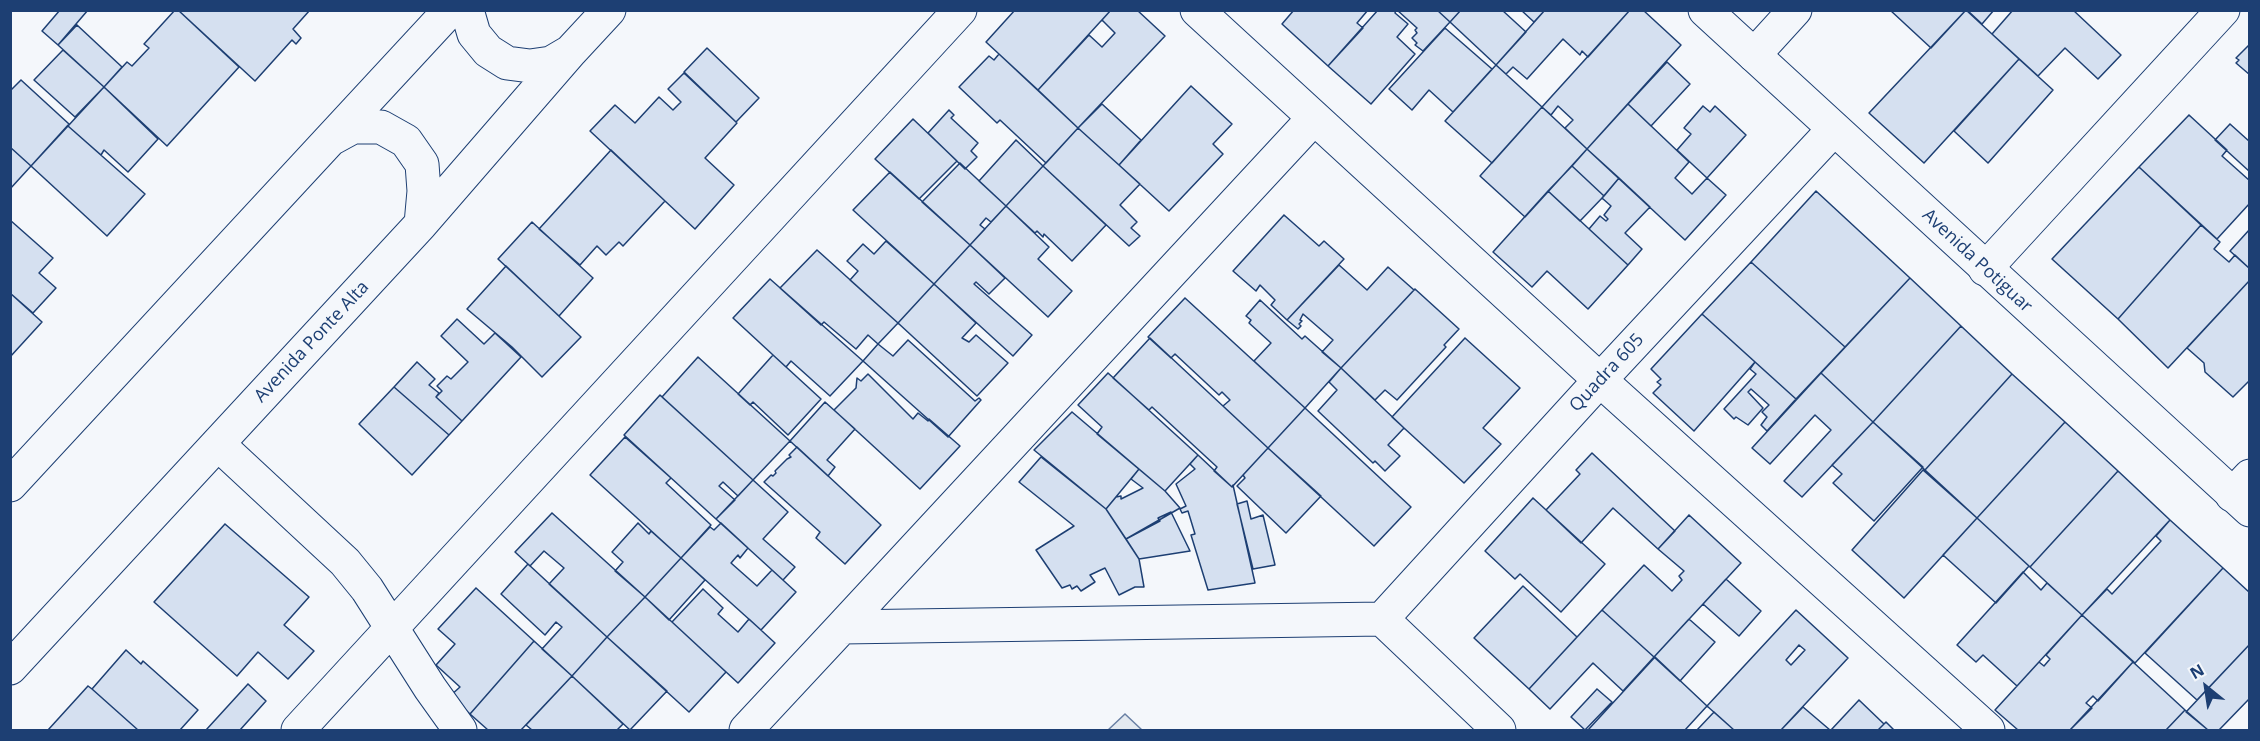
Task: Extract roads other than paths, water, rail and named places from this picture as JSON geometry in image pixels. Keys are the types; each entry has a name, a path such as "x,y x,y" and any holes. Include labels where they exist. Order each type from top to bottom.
{"street":[{"path":"10,485 450,10"},
{"path":"467,10 474,34 488,51 507,63 530,66 551,63 571,51"},
{"name":"Avenida Ponte Alta","path":"10,668 421,224 609,10"},
{"path":"298,730 960,10"},
{"path":"1197,10 1599,380 1988,730"},
{"name":"Avenida Potiguar","path":"1705,10 1986,269 2244,494"},
{"path":"1754,55 1795,10"},
{"path":"1986,269 2223,10"},
{"path":"746,730 1314,118"},
{"path":"329,140 353,127 362,127 381,128 406,141 422,164 424,191 421,224"},
{"name":"Quadra 605","path":"1382,619 1599,380 1834,129"},
{"path":"218,444 345,562 367,589 430,688 460,730"},
{"path":"842,627 1382,619 1499,730"}]}
